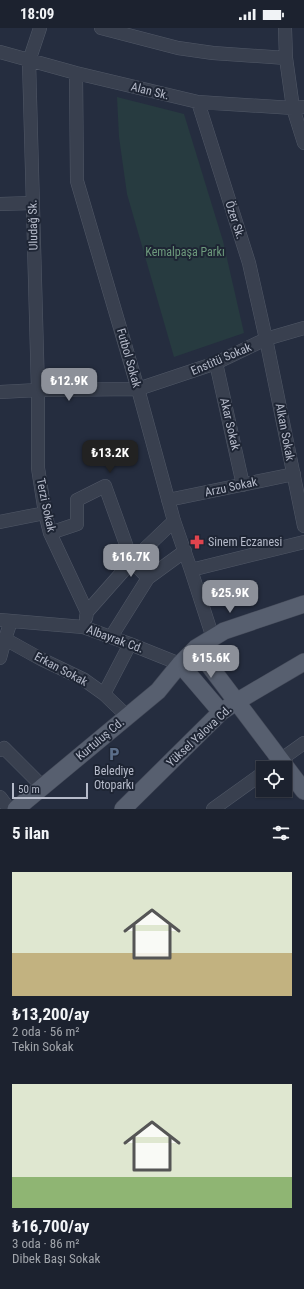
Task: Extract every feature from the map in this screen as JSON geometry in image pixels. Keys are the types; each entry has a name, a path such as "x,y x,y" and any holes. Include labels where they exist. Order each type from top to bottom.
{"main road":[{"name":"Kurtuluş Cd.","path":"16,809 158,691 180,664 196,648 224,631 304,604"},
{"path":"196,648 236,702 273,761"},
{"name":"Yüksel Yalova Cd.","path":"123,809 221,712 304,662"},
{"path":"180,664 221,712"},
{"path":"292,780 304,791"}],"street":[{"path":"29,61 40,28"},
{"path":"101,28 145,34 178,48 213,53 286,58"},
{"path":"286,28 286,58 299,108 304,144"},
{"name":"Alan Sk.","path":"0,52 76,73 198,102 299,108"},
{"name":"Uludağ Sk.","path":"29,61 38,390"},
{"name":"Futbol Sokak","path":"76,73 77,181 138,389 174,521 192,570 213,638"},
{"name":"Özer Sk.","path":"198,102 249,263 266,339"},
{"path":"0,204 33,203"},
{"name":"Enstitü Sokak","path":"0,392 138,389 216,363 266,339 304,328"},
{"name":"Alkan Sokak","path":"266,339 304,526"},
{"name":"Akar Sokak","path":"216,363 243,484"},
{"name":"Terzi Sokak","path":"38,390 38,468 45,512 50,533 87,612"},
{"name":"Arzu Sokak","path":"168,500 294,474"},
{"path":"50,533 77,524 77,500 105,486 132,561 148,578"},
{"path":"0,522 45,512"},
{"path":"83,627 87,612 132,561 174,521"},
{"path":"192,570 304,542"},
{"path":"110,637 148,578 185,551"},
{"path":"0,658 5,639 5,620"},
{"name":"Albayrak Cd.","path":"5,620 83,627 180,664"},
{"name":"Erkan Sokak","path":"5,639 41,659 83,679 104,694 127,716"},
{"path":"104,694 130,644"},
{"path":"279,761 304,743"},
{"path":"0,750 4,748 43,787"},
{"path":"213,809 256,778"},
{"path":"0,797 9,809"}],"green space":[{"name":"Kemalpaşa Parkı","path":"117,97 184,114 223,241 244,333 174,357 127,194 119,137"}],"place":[{"name":"Sinem Eczanesi","path":"197,542"},
{"name":"Belediye Otoparkı","path":"114,754"}]}
